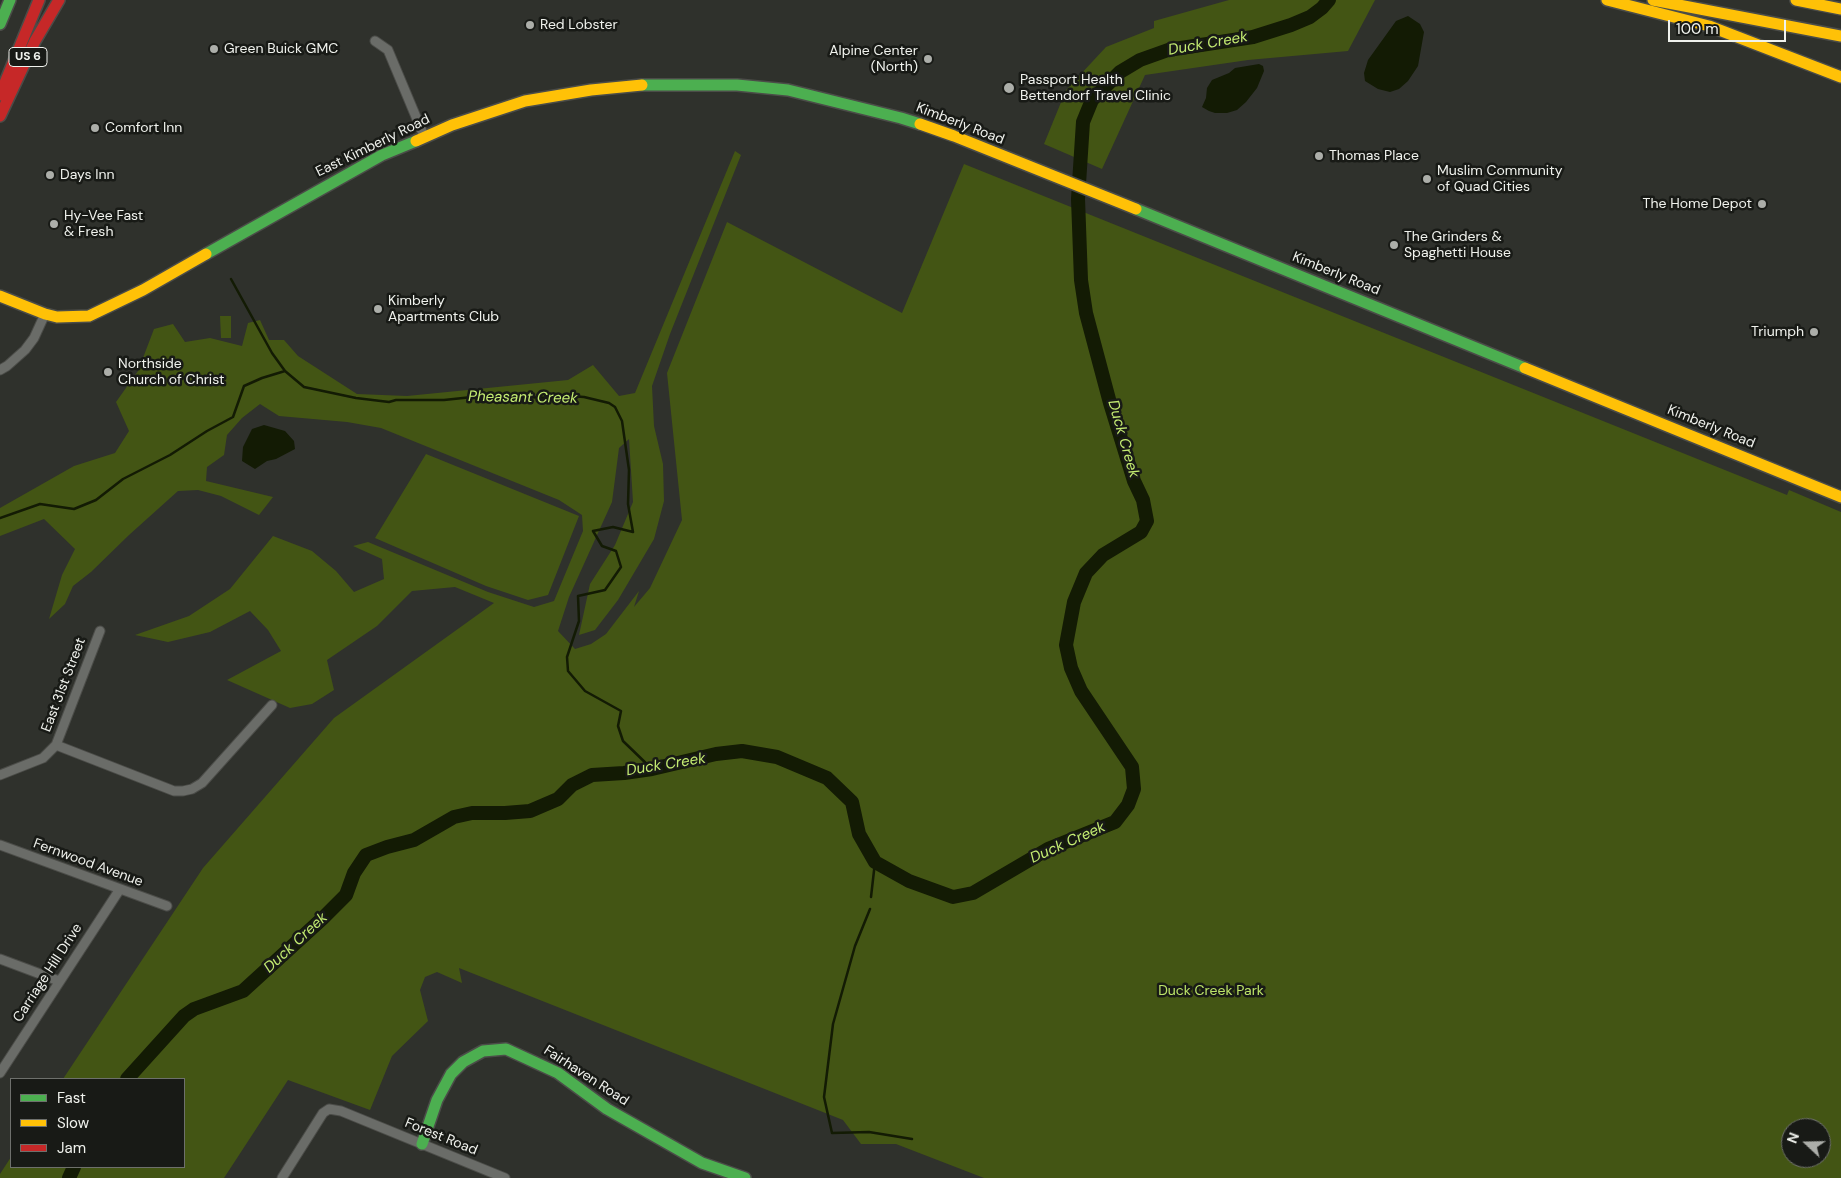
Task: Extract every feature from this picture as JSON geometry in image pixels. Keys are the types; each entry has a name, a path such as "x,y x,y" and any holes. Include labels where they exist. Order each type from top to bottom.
{"main road":[{"path":"0,24 10,0"},
{"path":"0,95 39,0"},
{"name":"US 6","path":"0,116 35,41 59,0"},
{"path":"1608,0 1709,26 1841,77"},
{"path":"1653,0 1841,36"},
{"path":"1796,0 1841,9"},
{"name":"East Kimberly Road","path":"0,296 44,314 57,317 76,318 89,316 106,309 358,167 424,136 525,101 606,88 653,84 694,84 788,90 814,95"},
{"name":"Kimberly Road","path":"814,95 901,118 1108,197 1841,496"},
{"name":"Fairhaven Road","path":"422,1144 437,1100 451,1074 463,1062 483,1051 506,1049 530,1058 558,1074 607,1109 668,1145 702,1163 746,1178"}],"street":[{"path":"375,40 388,50 424,136"},
{"path":"0,370 19,356 34,338 44,314"},
{"name":"East 31st Street","path":"0,775 44,758 56,745 100,631"},
{"path":"56,745 174,791 183,791 192,789 202,782 272,705"},
{"name":"Fernwood Avenue","path":"0,845 167,906"},
{"name":"Carriage Hill Drive","path":"0,1073 120,889"},
{"path":"0,959 59,981"},
{"name":"Forest Road","path":"282,1178 323,1113 329,1109 341,1111 505,1178"}],"green space":[{"path":"1229,0 1375,0 1348,51 1248,60 1145,75 1102,169 1044,144 1066,90 1106,47 1154,28 1154,21"},
{"name":"Duck Creek Park","path":"735,151 741,155 670,334 652,386 654,426 663,464 664,501 654,539 618,600 595,630 579,635 590,584 615,545 633,502 629,439 619,448 612,502 569,597 558,631 575,649 591,644 606,634 639,591 634,607 650,588 682,520 667,373 727,222 902,313 964,164 1787,495 1789,490 1841,512 1841,1178 984,1178 896,1144 861,1144 843,1120 459,968 462,983 437,972 425,977 420,990 428,1021 392,1056 370,1110 288,1080 224,1178 0,1178 0,1174 10,1159 10,1168 185,1168 185,1078 64,1078 203,868 334,718 494,603 455,587 412,591 377,626 327,660 334,690 312,704 290,708 227,680 281,651 268,630 250,611 210,632 168,642 135,635 189,616 230,589 273,536 312,551 336,571 354,592 384,579 382,559 353,546 368,542 488,592 534,607 554,601 583,531 582,515 559,500 381,428 347,422 279,416 260,404 242,418 227,435 224,455 207,467 206,481 273,497 259,515 221,496 198,490 178,491 91,572 73,586 65,604 49,619 62,575 75,549 44,519 0,536 0,508 74,466 115,453 129,431 116,402 138,371 154,329 173,324 185,342 210,338 242,346 248,323 260,320 269,340 284,340 298,356 357,394 407,396 568,380 593,365 619,396 635,393"},
{"path":"220,316 231,316 231,338 221,338"},
{"path":"426,454 579,516 548,595 528,600 486,586 375,538"}],"shaded area":[{"path":"1408,16 1420,24 1424,32 1418,66 1408,81 1399,89 1390,92 1378,89 1365,81 1364,73 1368,60 1396,21"},
{"path":"1259,64 1263,66 1264,71 1257,88 1237,110 1227,113 1215,113 1202,107 1206,98 1207,88 1212,80 1229,73 1235,68"},
{"path":"264,425 285,431 294,441 295,449 276,459 267,461 255,469 242,461 243,447 252,429"}],"waterway":[{"name":"Duck Creek","path":"128,1078 184,1016 194,1009 243,991 323,918 346,895 354,873 366,855 414,840 454,817 472,813 530,811 558,799 572,785 592,775 652,769 716,754 742,751 777,757 827,778 852,802 859,834 875,862 909,881 953,897 973,893 1048,849 1115,822 1128,805 1134,789 1132,767 1081,691 1071,668 1066,645 1074,602 1086,573 1103,555 1141,532 1147,521 1143,500 1134,481 1110,403 1086,313 1081,280 1078,199 1083,122 1092,100 1120,72 1140,60 1168,50 1253,37 1291,25 1310,17 1329,0"},
{"path":"231,279 272,353 285,371"},
{"name":"Pheasant Creek","path":"0,518 40,504 74,509 96,500 123,479 170,455 233,417 244,386 285,371 304,387 356,398 389,402 396,400 444,400 482,396 556,398 570,396 609,403 615,407 622,421 629,470 628,504 633,532 613,527 593,531 602,546 616,551 621,567 605,590 578,596 579,621 567,657 568,671 585,691 621,711 618,726 623,741 652,769"},
{"path":"871,897 875,862"},
{"path":"870,909 855,946 833,1024 824,1097 832,1133 869,1132 912,1139"},
{"name":"Duck Creek","path":"69,1178 74,1168"}],"traffic: fast":[{"path":"0,24 10,0"},
{"path":"642,85 737,85 788,90 920,124"},
{"path":"206,254 382,155 416,141"},
{"path":"1136,209 1525,368"},
{"path":"422,1144 437,1100 451,1074 463,1062 483,1051 506,1049 558,1073 607,1109 702,1163 745,1178"}],"traffic: slow":[{"path":"1607,0 1709,26 1841,77"},
{"path":"1653,0 1841,36"},
{"path":"1796,0 1841,9"},
{"path":"416,141 452,125 525,101 591,90 642,85"},
{"path":"920,124 1136,209"},
{"path":"0,296 57,317 89,316 143,290 206,254"},
{"path":"1525,368 1841,497"}],"traffic: jam":[{"path":"0,95 39,0"},
{"path":"0,116 35,41 59,0"}],"place":[{"name":"Red Lobster","path":"530,25"},
{"name":"Green Buick GMC","path":"214,49"},
{"name":"Alpine Center (North)","path":"928,59"},
{"name":"Passport Health Bettendorf Travel Clinic","path":"1009,88"},
{"name":"Comfort Inn","path":"95,128"},
{"name":"Thomas Place","path":"1319,156"},
{"name":"Days Inn","path":"50,175"},
{"name":"Muslim Community of Quad Cities","path":"1427,179"},
{"name":"The Home Depot","path":"1762,204"},
{"name":"Hy-Vee Fast & Fresh","path":"54,224"},
{"name":"The Grinders & Spaghetti House","path":"1394,245"},
{"name":"Kimberly Apartments Club","path":"378,309"},
{"name":"Triumph","path":"1814,332"},
{"name":"Northside Church of Christ","path":"108,372"}]}
